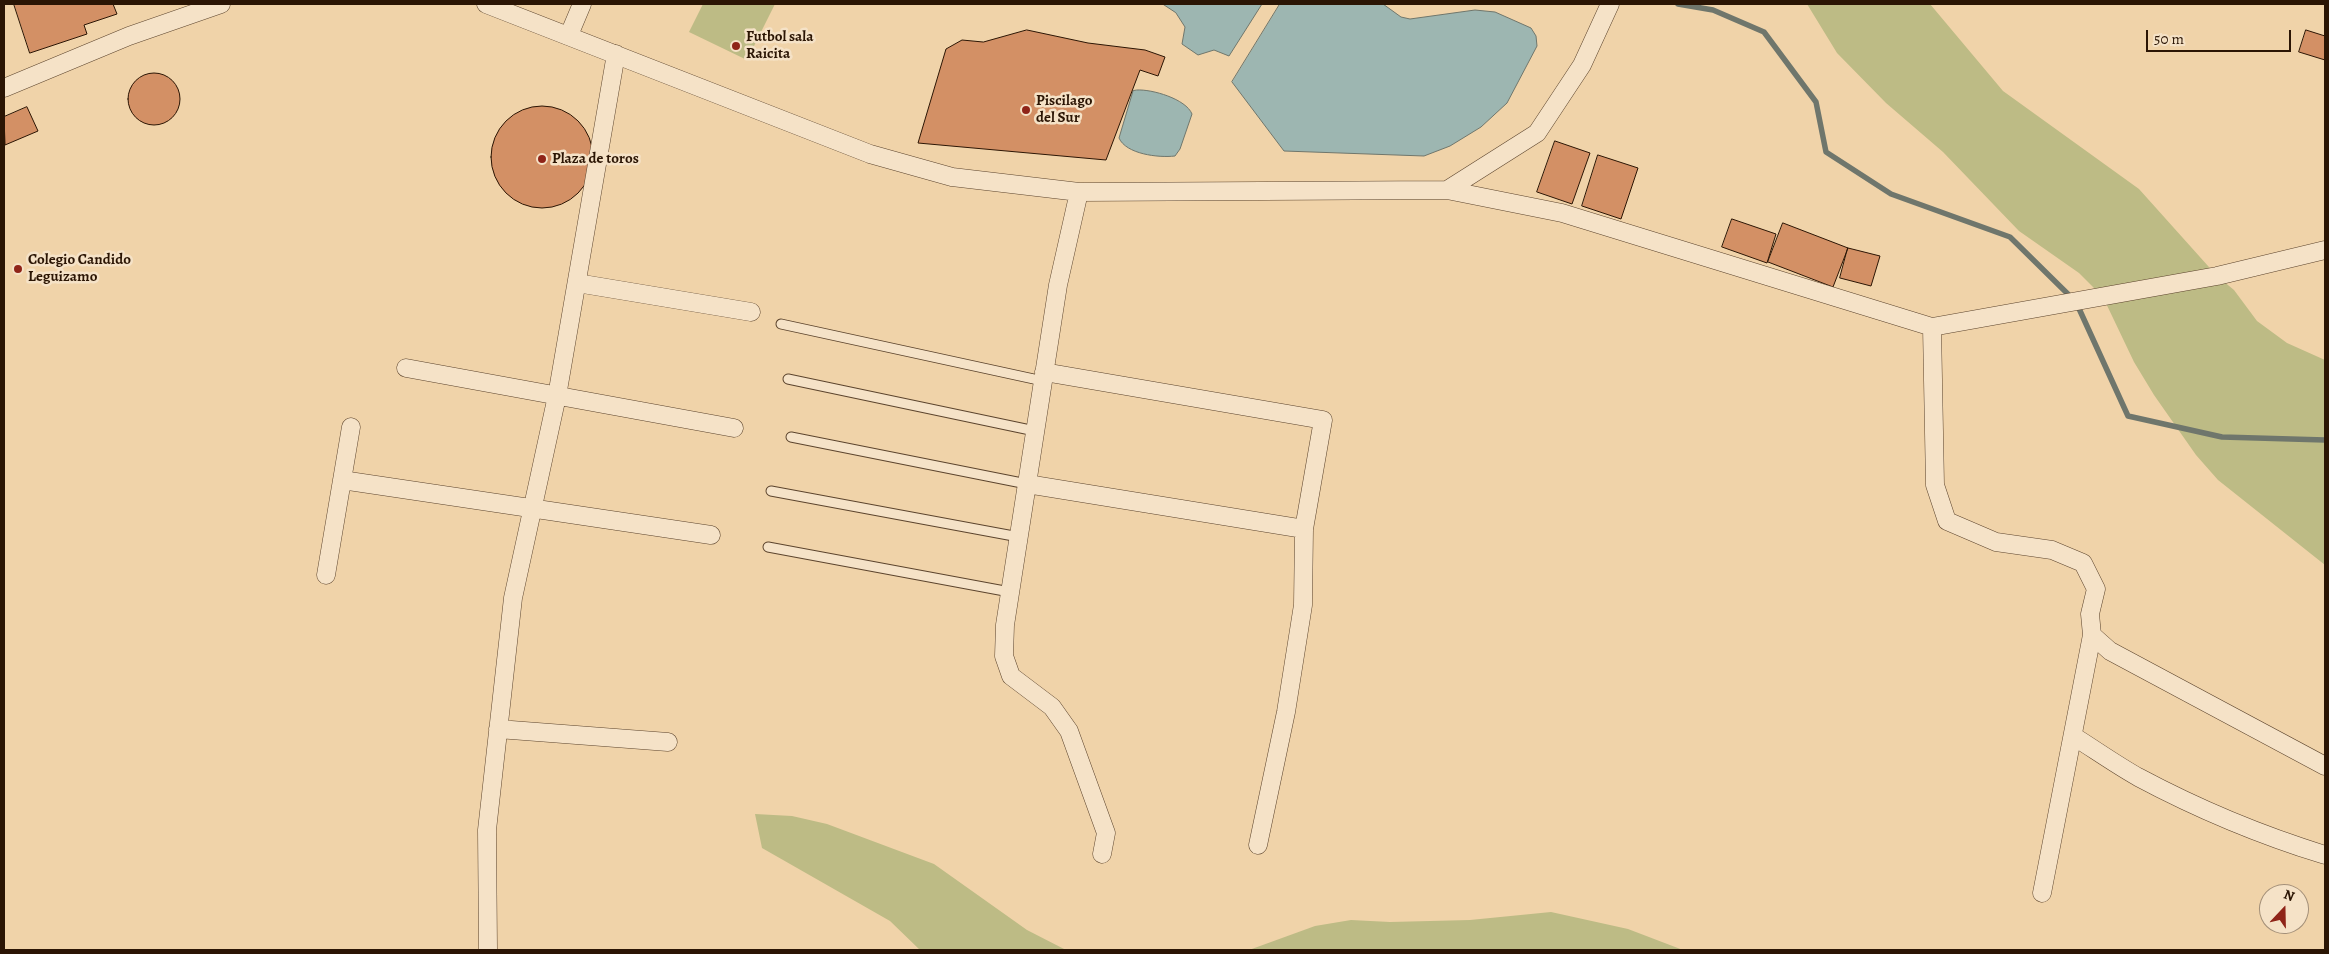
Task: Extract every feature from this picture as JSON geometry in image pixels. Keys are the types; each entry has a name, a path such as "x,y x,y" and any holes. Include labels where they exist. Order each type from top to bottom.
{"street":[{"path":"4,88 196,8 220,4"},
{"path":"486,4 870,154 952,178 1079,192 1447,190 1562,213 1932,327 2217,276 2325,250"},
{"path":"569,35 582,4"},
{"path":"1447,190 1537,132 1582,65 1610,4"},
{"path":"488,950 487,830 513,598 556,396 616,54"},
{"path":"1079,192 1058,285 1005,625 1004,656 1011,676 1052,707 1069,731 1106,833 1102,854"},
{"path":"577,283 751,312"},
{"path":"1932,327 1935,485 1947,521 1996,542 2052,550 2082,563 2096,589 2090,614 2092,635 2042,894"},
{"path":"406,368 734,428"},
{"path":"1044,376 1322,420 1304,530 1303,605 1286,712 1258,845"},
{"path":"326,575 351,427"},
{"path":"342,480 531,507 711,536"},
{"path":"1027,484 1304,530"},
{"path":"2092,635 2110,651 2325,766"},
{"path":"498,729 668,742"},
{"path":"2073,736 2136,776 2203,810 2273,838 2325,855"}],"lane":[{"path":"781,324 1044,376"},
{"path":"788,379 1035,431"},
{"path":"791,437 1027,484"},
{"path":"770,491 1018,537"},
{"path":"768,547 1010,592"}],"shaded area":[{"name":"Futbol sala Raicita","path":"703,4 775,4 747,60 689,32"},
{"path":"1807,4 1930,4 2003,91 2139,189 2217,276 2234,290 2257,321 2287,343 2325,360 2325,565 2218,480 2196,455 2154,395 2134,362 2103,297 2079,273 2019,231 1943,152 1886,103 1837,53"},
{"path":"755,814 792,816 827,824 934,864 1027,930 1066,950 920,950 890,921 762,848"},
{"path":"1551,912 1628,929 1683,950 1249,950 1315,926 1351,920 1390,922 1470,920"}],"water":[{"path":"1163,4 1262,4 1229,56 1214,50 1198,55 1182,44 1185,27 1176,13"},
{"path":"1280,4 1383,4 1401,17 1410,19 1475,10 1495,12 1531,28 1536,36 1537,46 1507,103 1481,127 1450,146 1424,156 1284,151 1232,82"},
{"name":"Piscilago del Sur","path":"1133,91 1151,91 1168,96 1183,104 1192,114 1180,149 1175,156 1143,154 1128,148 1119,138"}],"building":[{"path":"14,4 113,4 117,14 84,25 87,34 30,53"},
{"name":"Piscilago del Sur","path":"1027,30 1088,43 1145,50 1165,57 1158,76 1140,70 1106,160 918,143 946,49 962,40 983,42"},
{"path":"2306,30 2325,36 2325,60 2299,52"},
{"path":"149,73 159,73 173,80 180,94 180,104 173,118 159,125 149,125 139,121 132,114 128,104 128,94 132,84 139,77"},
{"name":"Plaza de toros","path":"542,106 561,110 578,121 589,138 593,157 589,176 578,193 561,204 542,208 523,204 506,193 495,176 491,157 495,138 506,121 523,110"},
{"path":"27,107 38,131 5,145 4,117"},
{"path":"1555,141 1590,153 1572,204 1537,192"},
{"path":"1598,155 1638,168 1621,219 1582,206"},
{"path":"1732,219 1776,234 1767,263 1722,247"},
{"path":"1783,223 1848,248 1833,287 1768,262"},
{"path":"1848,248 1880,256 1871,286 1840,278"}],"waterway":[{"path":"1678,4 1713,10 1764,32 1816,102 1826,152 1891,194 2010,237 2076,302 2128,416 2222,437 2325,440"}],"place":[{"name":"Futbol sala Raicita","path":"736,46"},
{"name":"Piscilago del Sur","path":"1026,110"},
{"name":"Plaza de toros","path":"542,159"},
{"name":"Colegio Candido Leguizamo","path":"18,269"}]}
